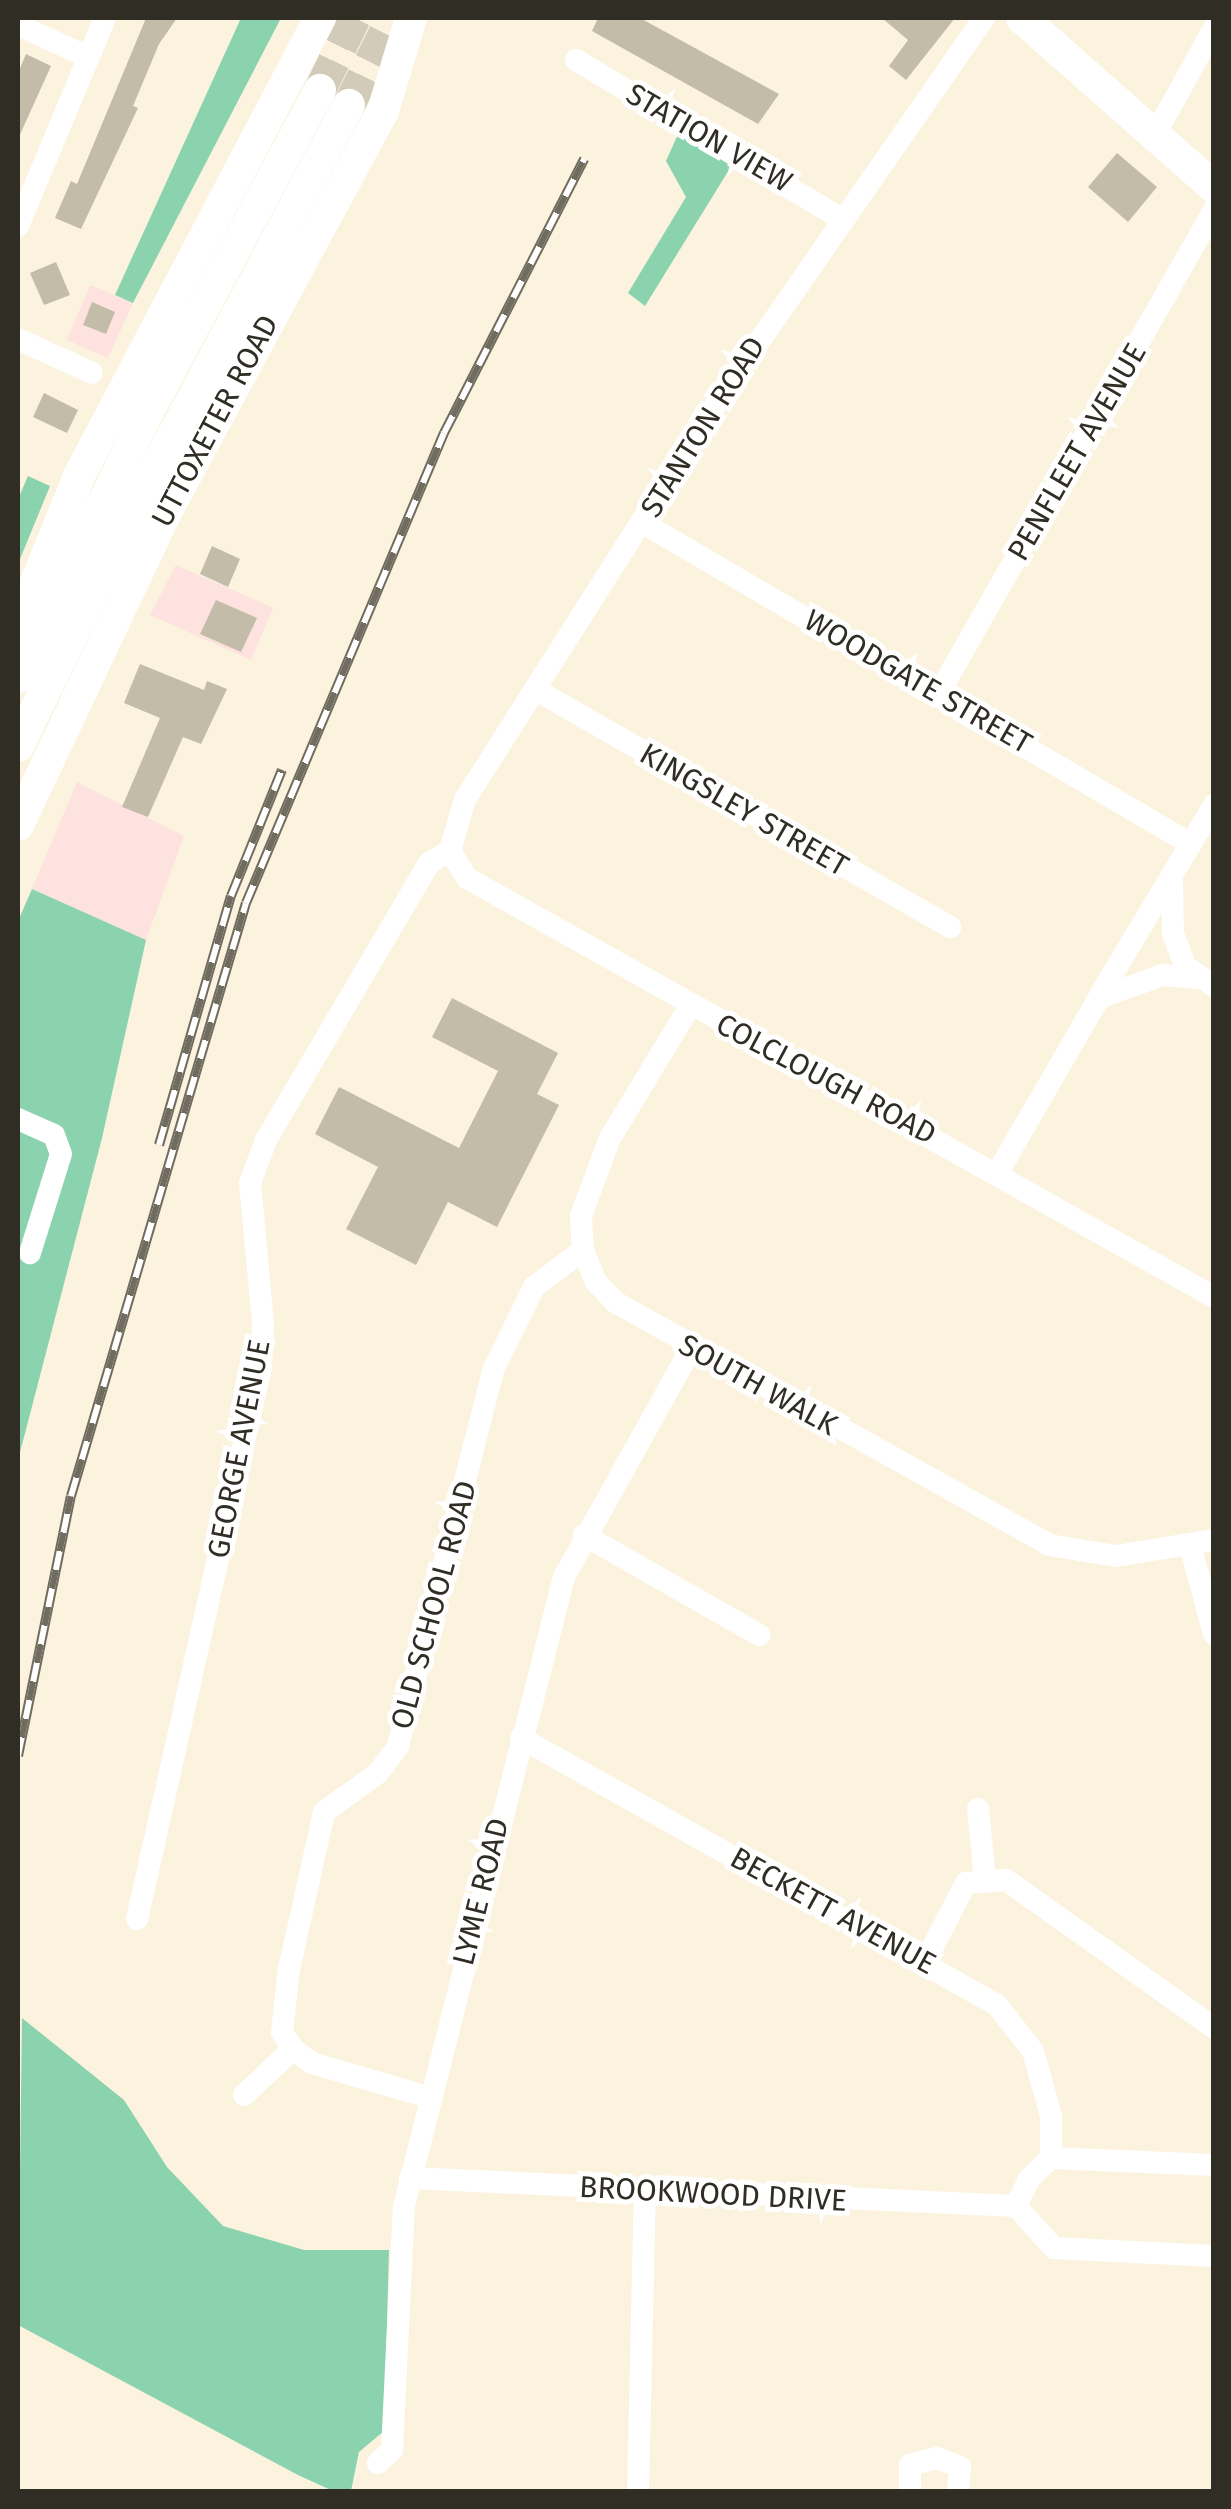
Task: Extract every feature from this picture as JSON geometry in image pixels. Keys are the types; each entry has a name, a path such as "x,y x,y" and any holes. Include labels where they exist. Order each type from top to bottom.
{"highway":[{"path":"18,627 80,476 150,334 320,18"},
{"name":"UTTOXETER ROAD","path":"18,825 165,514 384,111 411,18"},
{"path":"1040,24 1214,186"},
{"path":"18,678 149,410 334,97 18,746"}],"street":[{"path":"18,226 104,18"},
{"name":"STANTON ROAD","path":"450,851 464,799 538,691 840,218 984,18"},
{"path":"18,26 88,57"},
{"path":"1156,133 1214,28"},
{"name":"STATION VIEW","path":"576,60 840,218"},
{"name":"PENFLEET AVENUE","path":"939,694 1214,210"},
{"path":"18,339 92,373"},
{"name":"WOODGATE STREET","path":"643,524 1191,844"},
{"name":"KINGSLEY STREET","path":"538,691 950,927"},
{"path":"998,1172 1214,805"},
{"name":"COLCLOUGH ROAD","path":"450,851 467,878 690,1006 998,1172 1214,1297"},
{"name":"GEORGE AVENUE","path":"137,1919 260,1367 263,1322 250,1183 266,1140 429,863 450,851"},
{"path":"1173,872 1173,934 1185,966 1205,982"},
{"path":"1099,998 1152,977 1205,982"},
{"path":"583,1250 581,1215 610,1138 690,1006"},
{"path":"18,1119 54,1135 62,1154 30,1253"},
{"name":"SOUTH WALK","path":"583,1250 596,1282 616,1302 691,1349 1049,1546 1116,1556 1202,1543"},
{"name":"OLD SCHOOL ROAD","path":"293,2050 282,2032 288,1969 324,1812 378,1773 398,1746 492,1370 534,1287 583,1250"},
{"name":"LYME ROAD","path":"378,2463 392,2450 400,2258 410,2178 564,1577 691,1349"},
{"path":"584,1535 758,1635"},
{"path":"1202,1543 1214,1634"},
{"name":"BECKETT AVENUE","path":"521,1738 997,2005 1032,2050 1051,2116 1050,2158"},
{"path":"978,1809 985,1879"},
{"path":"925,1962 966,1883 1006,1880 1214,2028"},
{"path":"244,2095 293,2050 312,2064 428,2097"},
{"path":"1214,2165 1050,2158 1016,2206 1054,2248 1214,2256"},
{"name":"BROOKWOOD DRIVE","path":"410,2178 644,2192 1016,2206"},
{"path":"638,2492 644,2192"},
{"path":"910,2492 910,2465 937,2458 960,2467 958,2492"}],"shaded area":[{"path":"90,285 133,303 108,358 67,340"},
{"path":"176,565 273,608 251,660 150,615"},
{"path":"77,782 184,836 146,940 32,889"}],"green space":[{"path":"241,18 281,18 133,303 115,295"},
{"path":"679,132 732,165 645,306 628,293 686,197 666,161"},
{"path":"28,476 50,486 18,564 18,499"},
{"path":"32,889 146,940 102,1138 18,1460 18,921"},
{"path":"22,2018 124,2100 167,2167 223,2226 304,2250 389,2250 384,2431 359,2452 351,2491 333,2491 298,2475 18,2325"}],"building":[{"path":"146,18 177,18 159,44 133,106 138,108 81,229 55,218 71,181 77,184"},
{"path":"598,18 640,18 779,94 758,124 592,31"},
{"path":"882,18 955,18 906,80 889,66 908,40"},
{"path":"26,54 51,66 18,139 18,73"},
{"path":"1117,153 1157,187 1128,222 1088,187"},
{"path":"56,262 70,295 44,305 30,273"},
{"path":"92,302 115,312 106,334 83,325"},
{"path":"44,393 78,410 67,433 33,417"},
{"path":"212,546 240,559 228,587 200,574"},
{"path":"216,600 257,618 241,652 200,634"},
{"path":"140,664 204,690 207,681 227,689 201,744 183,737 148,817 122,807 160,718 124,703"},
{"path":"452,998 558,1053 537,1094 559,1105 497,1227 448,1202 416,1265 346,1229 378,1167 315,1134 339,1087 459,1148 498,1071 432,1037"}],"tunnel":[{"path":"320,90 355,18"},
{"path":"349,105 392,18"}],"railway":[{"path":"18,1756 71,1496 246,903 444,433 584,159"},
{"path":"159,1145 231,896 282,770"}]}
